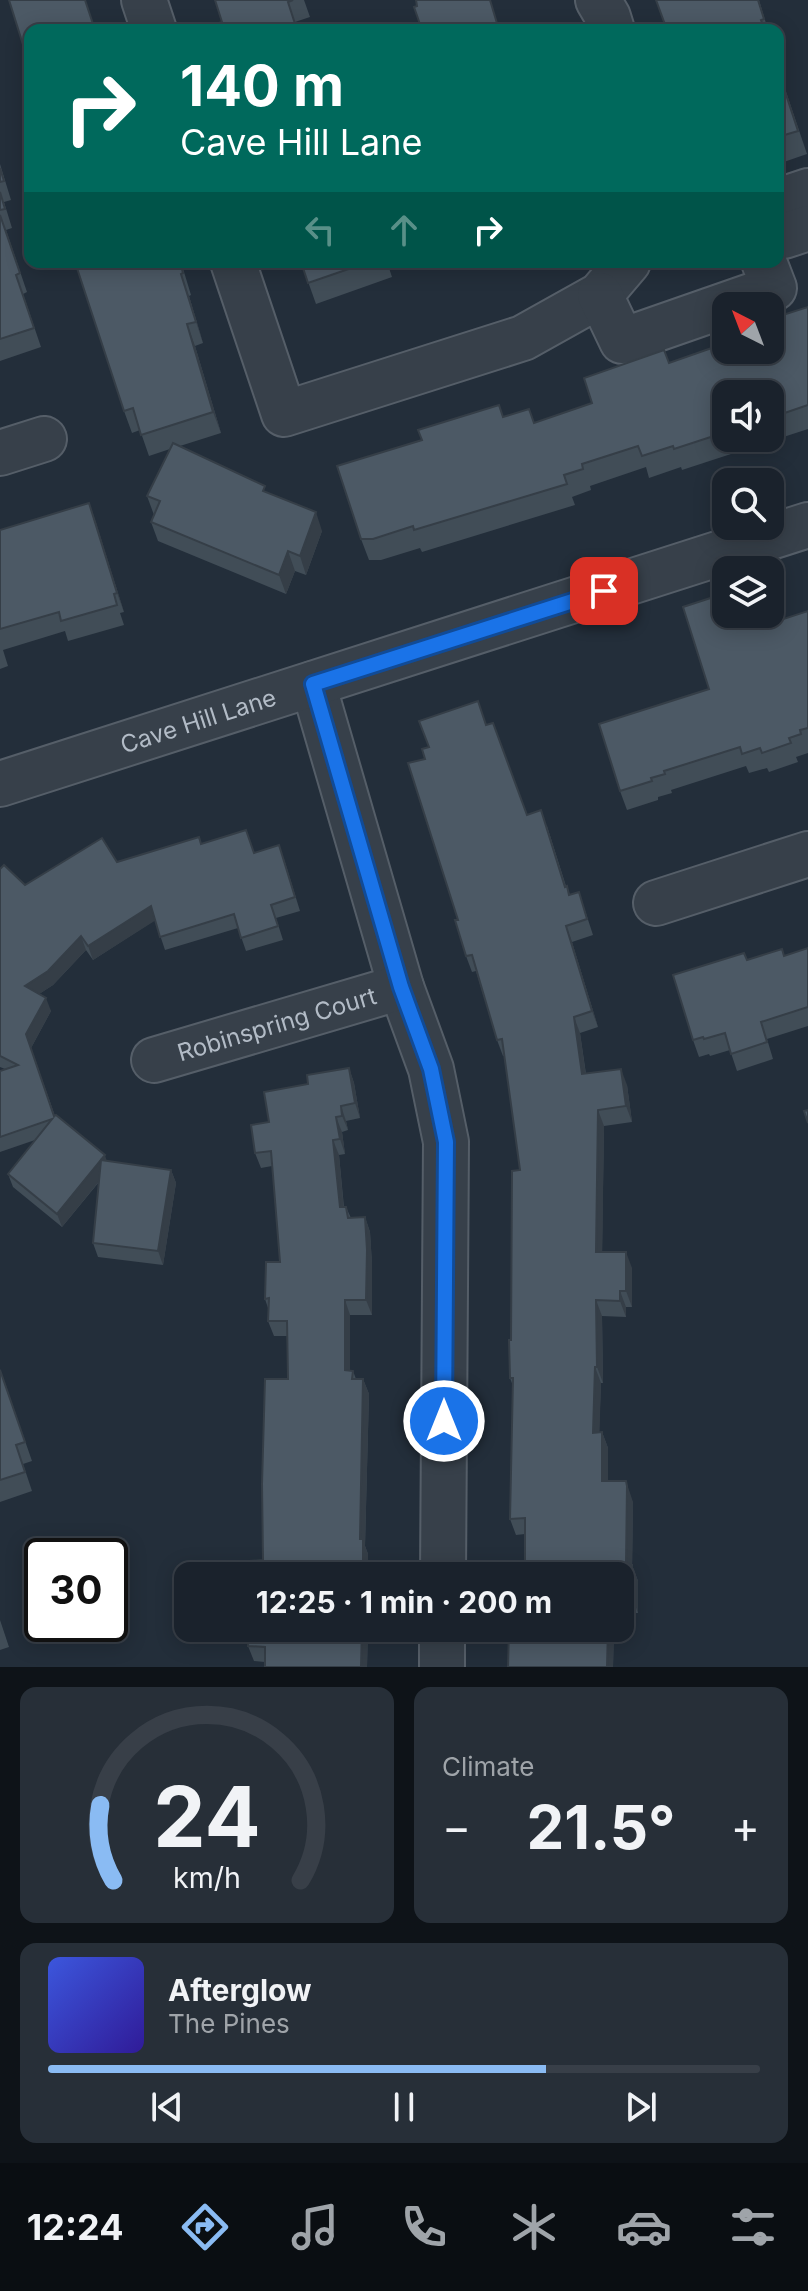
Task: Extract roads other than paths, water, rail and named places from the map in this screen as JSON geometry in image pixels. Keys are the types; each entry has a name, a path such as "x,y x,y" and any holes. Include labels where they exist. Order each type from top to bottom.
{"street":[{"path":"144,0 152,24"},
{"path":"598,0 610,24"},
{"path":"784,199 808,191"},
{"path":"784,236 808,228"},
{"path":"235,268 284,414 523,338 600,295 623,268"},
{"path":"600,295 622,341 774,288 766,268"},
{"path":"0,453 44,439"},
{"name":"Cave Hill Lane","path":"0,784 808,525"},
{"path":"313,684 401,987 431,1069 446,1142 443,1562"},
{"path":"656,903 808,854"},
{"name":"Robinspring Court","path":"154,1060 401,987"},
{"path":"442,1642 442,1667"}]}
